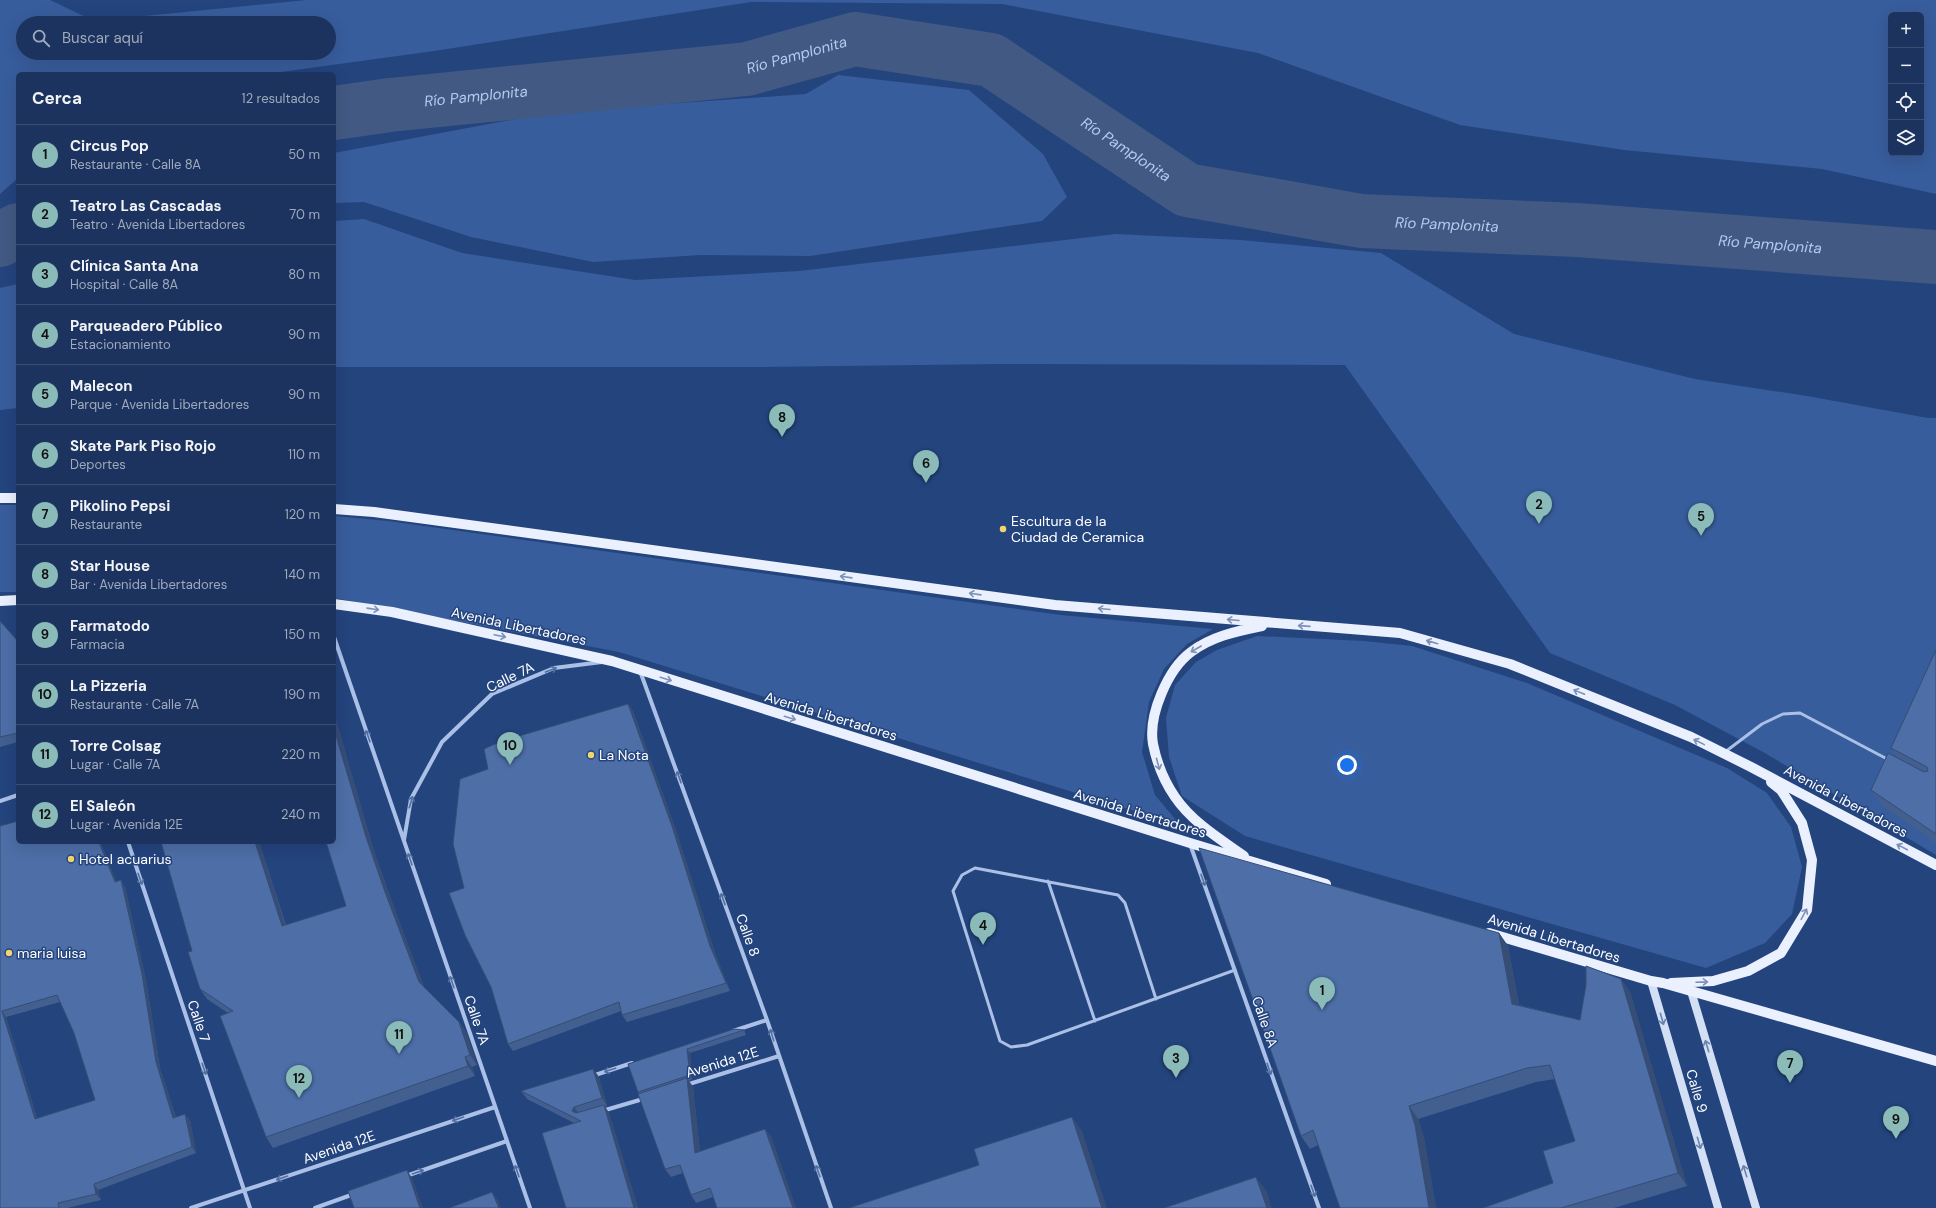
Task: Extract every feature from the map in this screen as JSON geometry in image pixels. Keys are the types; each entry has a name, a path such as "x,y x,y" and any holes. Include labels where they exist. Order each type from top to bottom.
{"main road":[{"path":"0,498 16,498"},
{"name":"Avenida Libertadores","path":"336,509 374,512 1055,605 1272,624 1400,633 1510,664 1691,737 1936,865"},
{"path":"0,601 16,600"},
{"name":"Avenida Libertadores","path":"336,604 392,612 612,661 1190,843 1335,887"},
{"path":"1252,862 1203,827 1176,799 1161,775 1153,742 1155,710 1169,677 1191,652 1225,634 1272,624"},
{"path":"1664,983 1713,981 1748,971 1781,953 1807,910 1812,860 1802,823 1781,790 1751,767"},
{"name":"Avenida Libertadores","path":"1478,929 1651,981 1664,983 1936,1061"}],"street":[{"name":"Calle 7A","path":"336,643 530,1208"},
{"name":"Calle 7A","path":"404,840 411,800 442,742 492,694 554,668 612,661"},
{"name":"Calle 8","path":"640,670 767,1020 830,1208"},
{"path":"0,801 16,796"},
{"name":"Calle 8A","path":"1190,843 1319,1208"},
{"name":"Calle 7","path":"129,844 250,1208"},
{"name":"Calle 9","path":"1651,981 1718,1208"},
{"name":"Calle 9","path":"1691,991 1756,1208"},
{"name":"Avenida 12E","path":"730,1032 767,1020"},
{"name":"Avenida 12E","path":"680,1087 778,1056"},
{"path":"588,1077 640,1060"},
{"path":"596,1113 649,1097"},
{"name":"Avenida 12E","path":"190,1208 495,1107"},
{"path":"403,1177 507,1141"},
{"path":"315,1208 359,1193"}],"lane":[{"path":"1723,753 1762,724 1783,714 1800,712 1895,763"},
{"path":"1156,999 1125,903 1118,895 975,868 962,875 953,891 1000,1041 1012,1047 1027,1045 1156,999 1235,970"},
{"path":"1048,882 1095,1020"}],"shaded area":[{"path":"0,0 50,0 84,16 16,16 16,60 336,60 336,16 144,16 306,0 1936,0 1936,194 1822,169 1624,150 1460,125 1258,53 1002,4 751,2 434,51 281,72 16,72 16,180 0,194"},
{"path":"838,75 969,90 1043,154 1067,197 1042,221 810,256 700,255 593,262 471,237 364,202 336,203 336,153 553,112 806,94"},
{"path":"364,219 462,253 635,280 799,271 1116,234 1241,240 1381,253 1514,334 1695,379 1807,396 1928,418 1936,418 1936,855 1763,752 1675,705 1550,653 1345,365 999,364 759,367 336,367 336,221"},
{"path":"16,284 16,408 0,410 0,288"},
{"path":"0,505 16,505 16,592 0,592"},
{"path":"336,516 388,521 1061,615 1213,629 1187,644 1164,669 1149,702 1142,752 1155,795 1180,825 619,652 336,598"},
{"path":"1257,636 1364,641 1412,646 1527,683 1727,768 1767,793 1791,827 1802,867 1792,914 1765,943 1706,968 1245,836 1182,796 1169,757 1166,718 1175,685 1196,662 1217,650"}],"building":[{"path":"0,621 16,639 16,733 0,737"},
{"path":"1936,650 1936,834 1871,790 1888,753 1924,772 1928,771 1927,767 1891,748"},
{"path":"628,704 672,826 710,946 726,983 622,1015 619,1002 508,1044 491,987 465,935 449,893 464,888 453,844 460,779 488,769 484,749 519,733 519,736"},
{"path":"336,736 366,837 419,982 459,1022 470,1055 465,1057 468,1066 266,1137 220,1016 233,1011 200,989 188,952 192,951 162,844 256,844 282,926 346,906 327,844 336,844"},
{"path":"16,822 16,844 100,844 115,882 121,880 142,974 156,1062 173,1118 185,1114 192,1147 94,1184 96,1194 58,1203 59,1208 0,1208 0,826","holes":["57,995 74,1033 95,1100 35,1119 2,1011"]},
{"path":"1199,848 1499,933 1512,1004 1580,1020 1586,985 1586,966 1621,979 1678,1173 1561,1208 1483,1208 1553,1183 1543,1151 1575,1141 1550,1065 1527,1068 1409,1106 1415,1125 1429,1208 1340,1208 1313,1130 1301,1136"},
{"path":"734,1029 744,1030 687,1049 690,1075 638,1092 628,1064"},
{"path":"593,1069 602,1098 574,1107 572,1111 576,1113 604,1105 634,1208 566,1208 542,1133 581,1121 521,1091"},
{"path":"687,1078 695,1153 765,1129 793,1208 717,1208 710,1188 691,1195 680,1165 665,1169 638,1094"},
{"path":"1072,1117 1102,1208 849,1208 979,1165 974,1149"},
{"path":"407,1170 420,1208 354,1208 348,1191"},
{"path":"1256,1177 1267,1208 1164,1208"},
{"path":"492,1192 499,1208 449,1208"}],"waterway":[{"name":"Río Pamplonita","path":"336,113 390,105 747,69 855,39 991,60 1187,190 1361,221 1577,230 1936,257"},
{"name":"Río Pamplonita","path":"0,240 16,231"}],"place":[{"name":"Star House","path":"782,437"},
{"name":"Skate Park Piso Rojo","path":"926,483"},
{"name":"Teatro Las Cascadas","path":"1539,524"},
{"name":"Escultura de la Ciudad de Ceramica","path":"1003,529"},
{"name":"Malecon","path":"1701,536"},
{"name":"La Nota","path":"591,755"},
{"name":"La Pizzeria","path":"510,765"},
{"name":"Hotel acuarius","path":"71,859"},
{"name":"Parqueadero Público","path":"983,945"},
{"name":"maria luisa","path":"9,953"},
{"name":"Circus Pop","path":"1322,1010"},
{"name":"Torre Colsag","path":"399,1054"},
{"name":"Clínica Santa Ana","path":"1176,1078"},
{"name":"Pikolino Pepsi","path":"1790,1083"},
{"name":"El Saleón","path":"299,1098"},
{"name":"Farmatodo","path":"1896,1139"}]}
